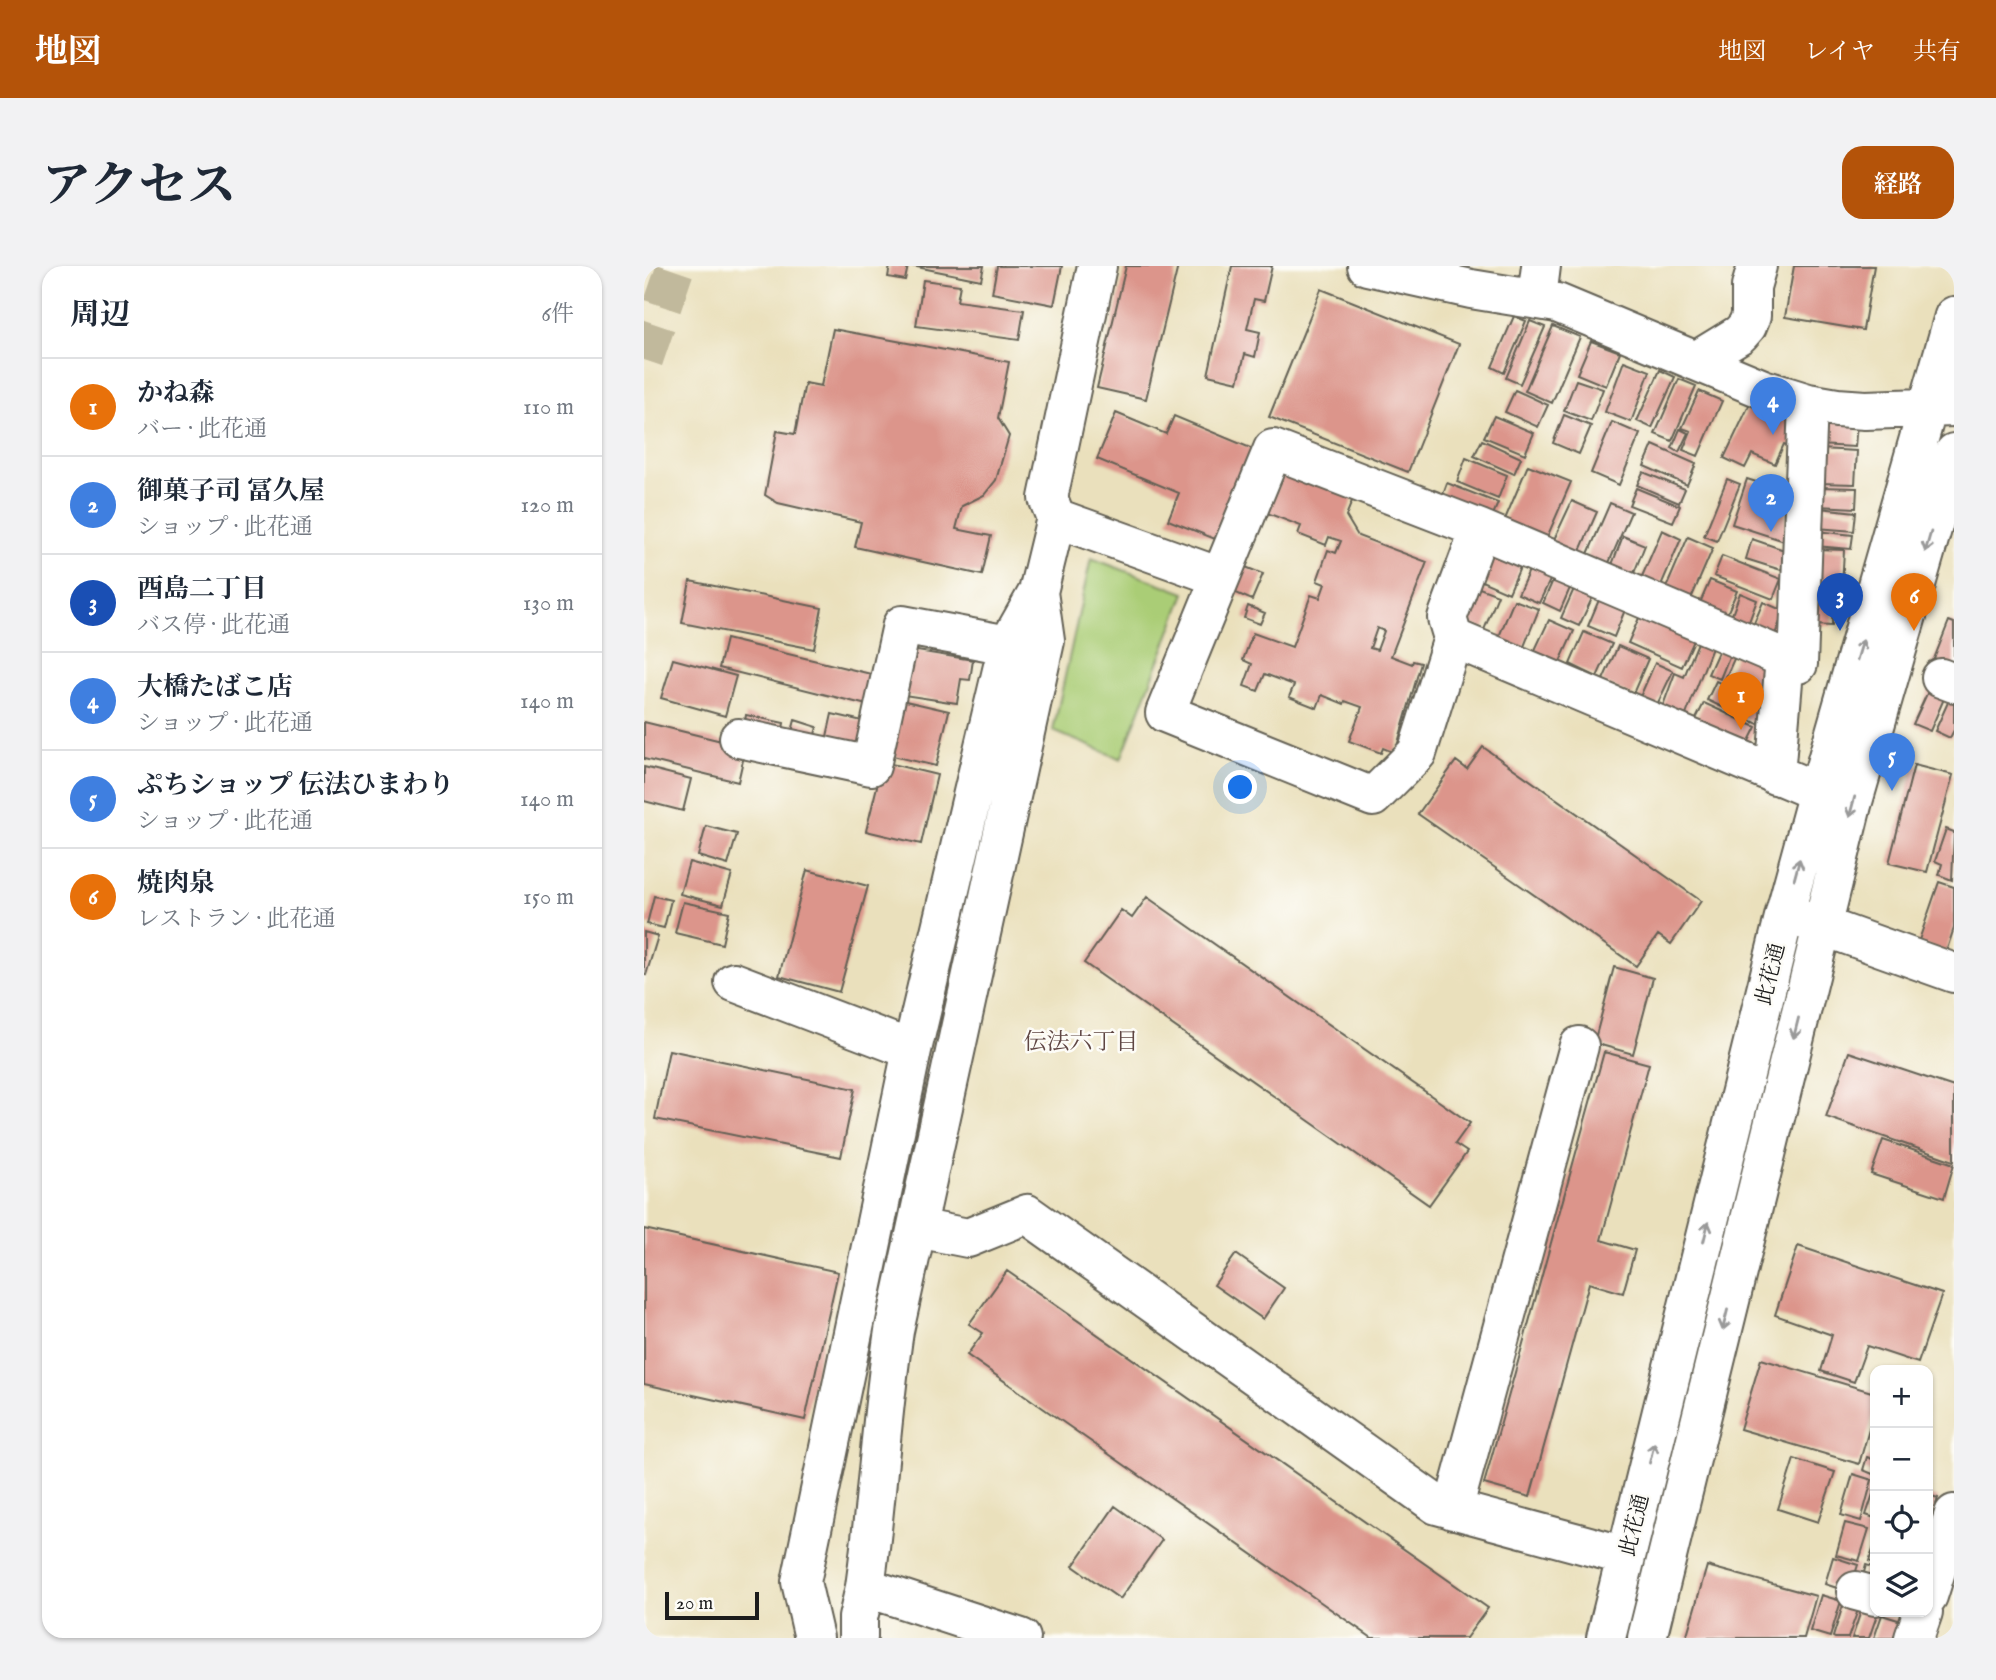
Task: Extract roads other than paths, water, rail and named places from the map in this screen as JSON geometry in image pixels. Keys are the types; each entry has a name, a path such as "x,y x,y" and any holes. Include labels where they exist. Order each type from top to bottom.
{"street":[{"path":"788,1638 802,1582 912,1050 1008,645 1038,592 1056,518 1048,498 1097,266"},
{"path":"1367,266 1539,282 1557,303 1763,389 1808,403 1865,410 1941,407"},
{"path":"1696,361 1740,334 1747,326 1751,316 1751,287 1757,266"},
{"name":"此花通","path":"1606,1638 1818,792 1941,407 1954,316"},
{"path":"1480,529 1447,618 1453,638 1416,752 1373,797 1165,713 1273,449 1480,529 1798,664 1808,403"},
{"name":"此花通","path":"1647,1638 1852,805 1954,453"},
{"path":"1056,518 1220,577"},
{"path":"858,1638 877,1499 884,1402 894,1331 1045,641 1038,592"},
{"path":"739,738 872,766 902,625 1008,645"},
{"path":"1453,638 1818,792"},
{"path":"1775,775 1785,658"},
{"path":"1786,913 1954,973"},
{"path":"734,982 912,1050"},
{"path":"1454,1510 1578,1046"},
{"path":"917,1228 968,1238 1027,1214 1437,1505 1626,1556"},
{"path":"1933,1574 1942,1534"},
{"path":"802,1582 814,1638"},
{"path":"865,1587 1021,1638"},
{"path":"1914,1638 1921,1617"}],"tunnel":[{"path":"644,360 676,266"}],"place":[{"name":"大橋たばこ店","path":"1773,435"},
{"name":"御菓子司 冨久屋","path":"1771,532"},
{"name":"酉島二丁目","path":"1840,631"},
{"name":"焼肉泉","path":"1914,631"},
{"name":"かね森","path":"1741,730"},
{"name":"ぷちショップ 伝法ひまわり","path":"1892,791"}],"district":[{"name":"伝法六丁目","path":"1081,1041"}]}
